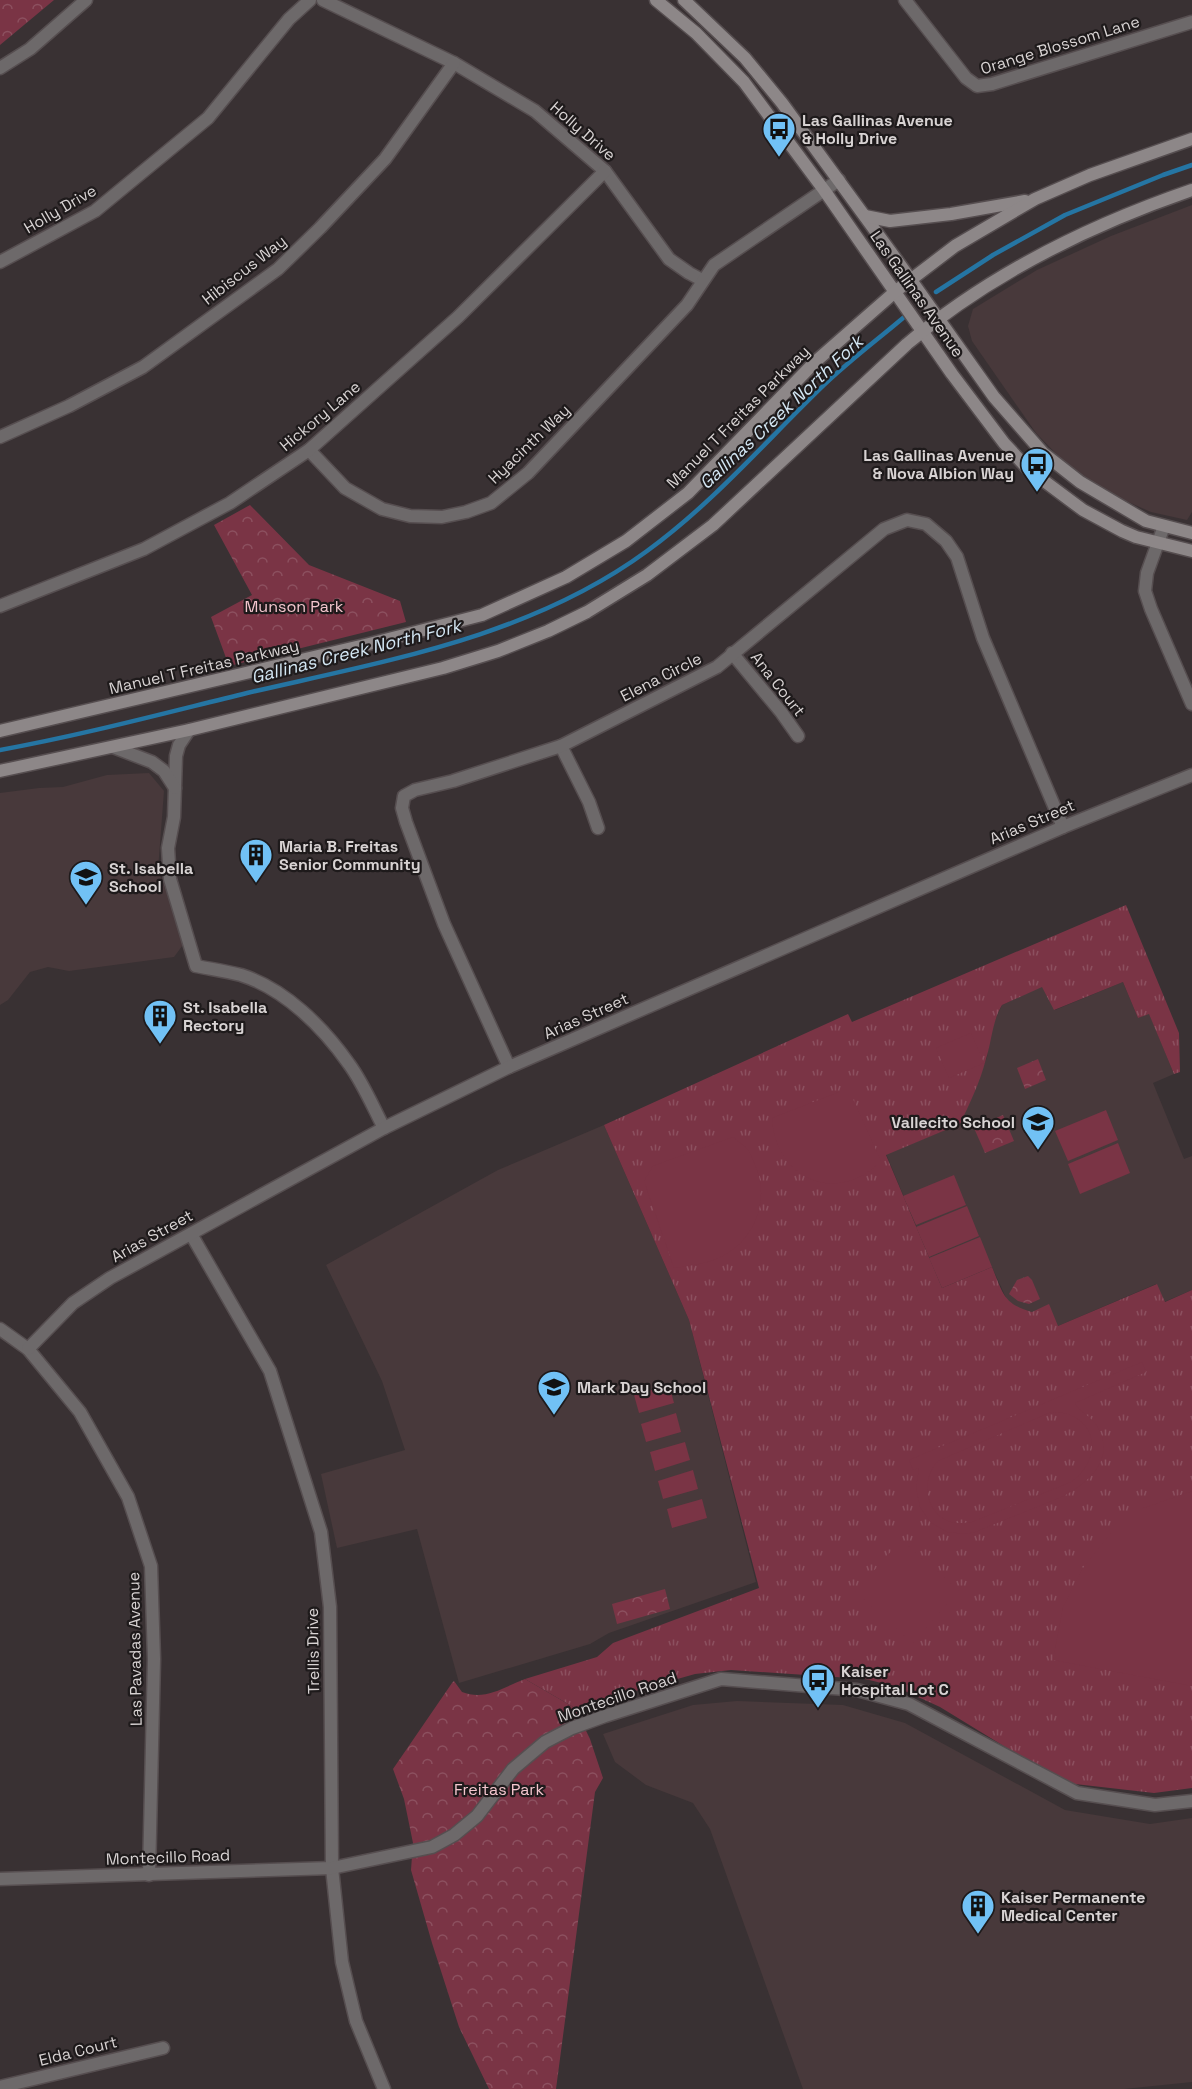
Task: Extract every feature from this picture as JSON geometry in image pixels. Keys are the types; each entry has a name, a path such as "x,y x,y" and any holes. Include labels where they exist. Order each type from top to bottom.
{"main road":[{"name":"Las Gallinas Avenue","path":"656,0 696,33 744,82 824,190 990,426 1028,469 1083,510 1136,537 1192,551"},
{"name":"Las Gallinas Avenue","path":"684,0 745,58 782,103 994,397 1043,453 1080,482 1115,504 1146,520 1192,533"},
{"name":"Manuel T Freitas Parkway","path":"0,731 345,650 482,615 566,577 626,541 688,493 815,362 896,291 955,246 1035,199 1090,175 1192,139"},
{"path":"0,771 189,730 454,664 498,651 587,612 647,575 713,525 938,319 1003,275 1059,245 1192,190"},
{"path":"865,216 890,221 951,214 1035,199"},
{"path":"1028,469 1043,453"}],"street":[{"path":"0,68 30,50 86,0"},
{"name":"Holly Drive","path":"0,262 95,211 208,118 289,19 309,0"},
{"name":"Holly Drive","path":"323,0 454,63 535,111 605,171 669,258 688,273 702,280"},
{"name":"Orange Blossom Lane","path":"905,0 966,78 977,86 992,84 1192,22"},
{"name":"Hibiscus Way","path":"0,436 69,406 142,368 278,269 385,159 454,63"},
{"name":"Hickory Lane","path":"0,606 144,549 230,503 309,450 459,317 605,171"},
{"path":"702,280 714,265 839,180"},
{"name":"Hyacinth Way","path":"309,450 345,488 382,508 410,516 442,517 466,512 490,503 528,473 687,305 702,280"},
{"name":"Elena Circle","path":"509,1067 444,924 406,822 402,803 404,796 415,790 453,781 561,746 717,667 884,529 907,520 926,524 946,541 957,556 983,638 1063,826"},
{"path":"1164,526 1147,573 1145,591 1192,704"},
{"name":"Ana Court","path":"732,653 798,736"},
{"path":"189,730 179,745 174,817 168,848 170,879 196,966 241,975 272,989 301,1011 322,1030 350,1065 384,1128"},
{"path":"561,746 589,802 598,828"},
{"path":"113,747 152,762 164,771 175,788"},
{"name":"Arias Street","path":"28,1349 73,1303 110,1278 384,1128 509,1067 1063,826 1192,775"},
{"name":"Trellis Drive","path":"191,1234 270,1371 321,1532 330,1607 332,1868 342,1962 356,2021 384,2089"},
{"name":"Las Pavadas Avenue","path":"0,1329 28,1349 86,1421 128,1497 151,1566 154,1659 149,1875"},
{"name":"Montecillo Road","path":"0,1879 332,1868 432,1847 454,1835 477,1816 513,1769 545,1742 572,1728 605,1716 721,1679 857,1690 909,1704 1077,1793 1155,1805 1192,1802"},
{"name":"Elda Court","path":"0,2087 163,2048"}],"shaded area":[{"path":"1192,205 1192,512 1187,520 1151,512 1101,490 1066,464 1036,433 972,341 968,326 973,309 1037,270 1111,236"},
{"name":"St. Isabella School","path":"149,773 164,791 158,870 185,942 174,957 69,971 48,967 30,972 8,1000 0,1005 0,793 63,787 107,775"},
{"name":"Vallecito School","path":"1123,982 1138,1018 1149,1013 1174,1074 1153,1083 1184,1159 1192,1156 1192,1290 1164,1302 1156,1284 1058,1326 1032,1312 1017,1308 1007,1300 992,1267 942,1288 886,1154 960,1124 987,1057 991,1029 1002,1005 1042,986 1055,1010"},
{"name":"Mark Day School","path":"604,1125 689,1320 756,1582 609,1633 590,1644 459,1683 417,1529 337,1548 321,1474 405,1450 382,1381 326,1265 498,1170"},
{"path":"737,1701 843,1705 905,1723 1065,1810 1150,1824 1192,1818 1192,2082 1124,2089 803,2089 710,1829 693,1803 646,1785 615,1762 603,1734 693,1705"}],"green space":[{"path":"0,0 54,0 0,45"},
{"name":"Munson Park","path":"250,505 309,565 400,601 406,622 229,666 211,617 252,595 214,525"},
{"path":"1126,905 1179,1033 1180,1072 1174,1074 1149,1014 1138,1018 1123,982 1054,1010 1042,987 1002,1005 994,1025 981,1076 960,1124 886,1155 942,1288 992,1267 1002,1291 1010,1301 1032,1312 1049,1304 1058,1326 1157,1284 1165,1302 1192,1290 1192,1788 1154,1793 1075,1784 1033,1764 940,1707 894,1686 865,1679 731,1670 695,1674 575,1708 525,1679 597,1657 613,1643 759,1588 689,1320 604,1125 848,1014 852,1022"},
{"path":"971,1033 984,1063 949,1078 936,1048"},
{"path":"1038,1059 1046,1080 1025,1089 1017,1068"},
{"path":"839,1092 853,1099 881,1161 864,1175 846,1182 828,1183 811,1179 796,1170 784,1157 776,1139 772,1118"},
{"path":"1106,1110 1118,1140 1068,1161 1055,1131"},
{"path":"1003,1115 1014,1141 985,1153 974,1128"},
{"path":"733,1137 750,1152 759,1178 760,1206 756,1219 742,1242 731,1251 708,1262 674,1268 644,1181 653,1166"},
{"path":"1118,1143 1130,1173 1080,1194 1068,1164"},
{"path":"954,1175 966,1205 916,1225 903,1196"},
{"path":"967,1206 979,1236 929,1257 916,1227"},
{"path":"980,1237 992,1267 942,1288 929,1258"},
{"path":"1028,1276 1040,1299 1029,1304 1018,1301 1009,1294 1017,1280"},
{"path":"1142,1362 1146,1372 1075,1403 1095,1423 1104,1446 1102,1457 1092,1475 1064,1496 975,1532 966,1534 947,1532 930,1522 920,1507 916,1488 919,1468 913,1470 909,1460","holes":["1051,1412 1066,1414 1078,1419 1086,1427 1091,1438 1092,1449 1089,1461 1082,1472 1071,1482 972,1522 948,1521 934,1510 927,1485 929,1476 938,1461"]},
{"path":"669,1385 674,1403 639,1413 634,1395"},
{"path":"676,1413 681,1432 646,1442 641,1424"},
{"path":"685,1442 690,1460 655,1471 650,1452"},
{"path":"693,1470 698,1489 663,1499 658,1481"},
{"path":"1192,1491 1192,1686 1053,1660 1063,1607 1083,1568 1111,1533 1141,1509"},
{"path":"702,1499 707,1518 672,1528 667,1509"},
{"path":"901,1540 959,1590 913,1643 855,1592"},
{"path":"665,1589 670,1609 617,1624 612,1604"},
{"name":"Freitas Park","path":"525,1679 575,1708 590,1739 603,1778 595,1792 556,2089 489,2089 459,2027 432,1943 411,1870 413,1843 404,1799 393,1769 454,1681 462,1692 479,1695 494,1692"}],"waterway":[{"name":"Gallinas Creek North Fork","path":"936,292 993,255 1065,215 1192,165"},
{"name":"Gallinas Creek North Fork","path":"0,750 93,731 403,657 505,625 555,605 602,580 647,551 671,532 717,492 834,376 903,318"}],"place":[{"name":"Las Gallinas Avenue & Holly Drive","path":"779,158"},
{"name":"Las Gallinas Avenue & Nova Albion Way","path":"1037,493"},
{"name":"Maria B. Freitas Senior Community","path":"256,884"},
{"name":"St. Isabella School","path":"86,906"},
{"name":"St. Isabella Rectory","path":"160,1045"},
{"name":"Vallecito School","path":"1038,1151"},
{"name":"Mark Day School","path":"554,1416"},
{"name":"Kaiser Hospital Lot C","path":"818,1709"},
{"name":"Kaiser Permanente Medical Center","path":"978,1935"}]}
